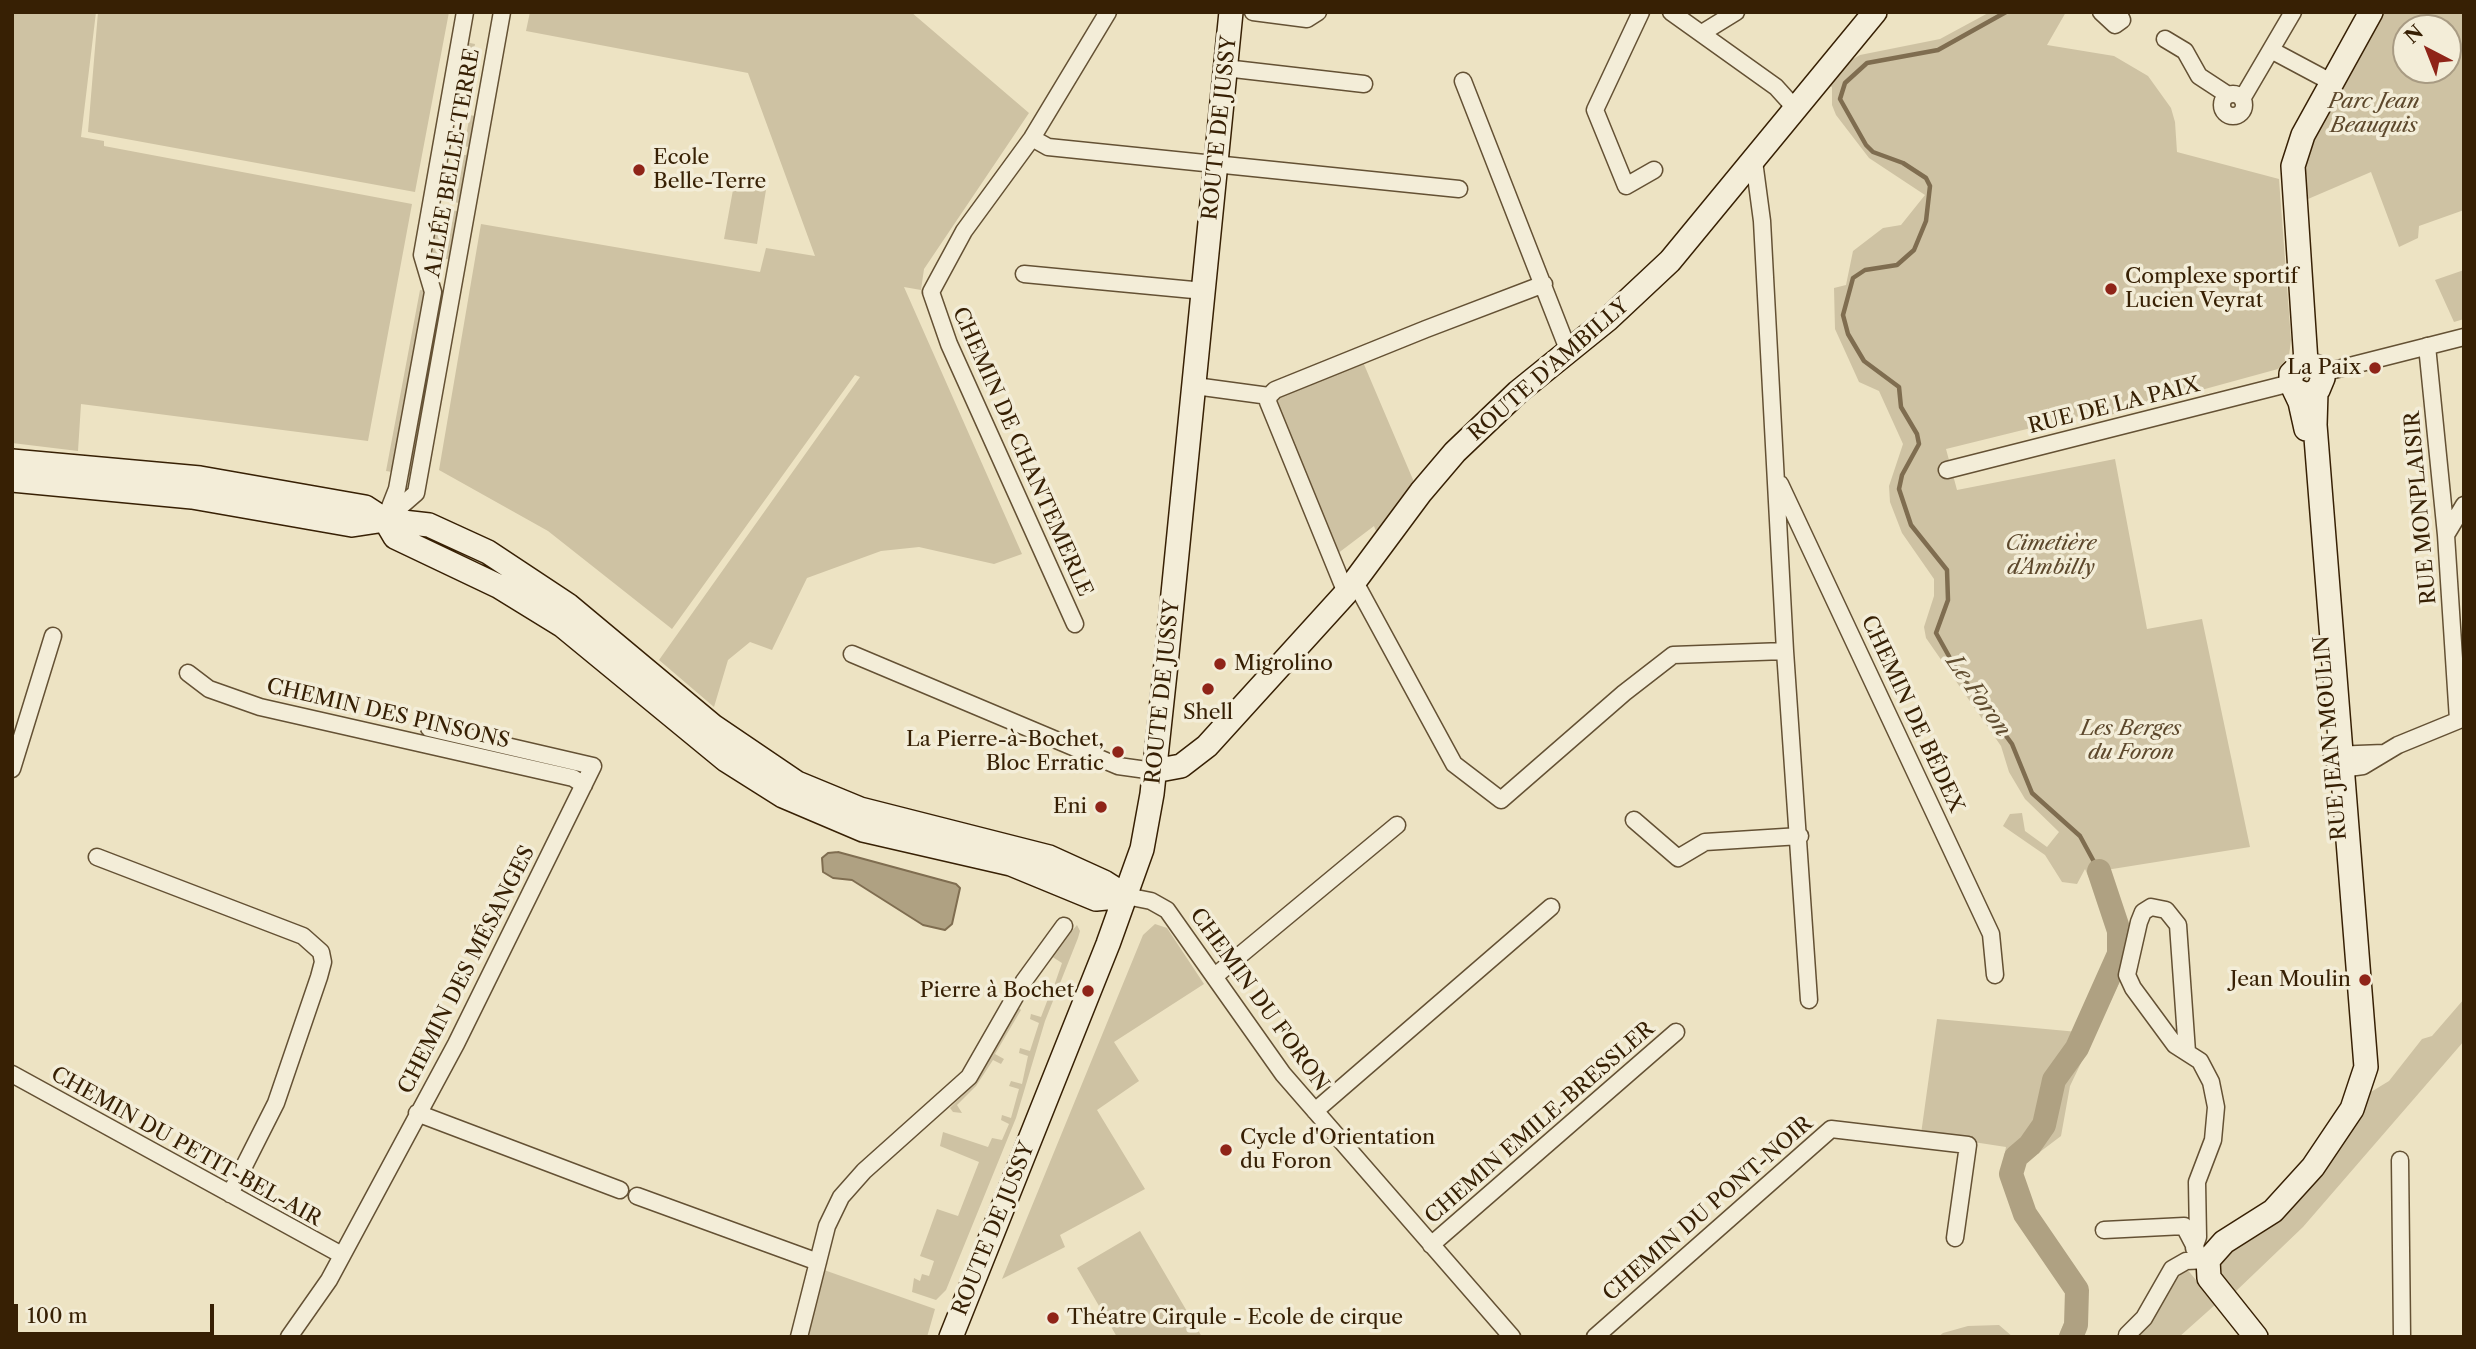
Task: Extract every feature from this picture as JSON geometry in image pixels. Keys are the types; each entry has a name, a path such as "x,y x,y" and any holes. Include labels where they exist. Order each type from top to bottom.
{"street":[{"name":"ALLÉE BELLE-TERRE","path":"385,520 399,478 433,292 422,255 465,12"},
{"name":"ALLÉE BELLE-TERRE","path":"385,520 415,493 502,12"},
{"name":"CHEMIN DE CHANTEMERLE","path":"1075,624 948,344 931,292 964,231 1032,138 1108,12"},
{"name":"ROUTE DE JUSSY","path":"951,1337 1126,896 1142,849 1154,771 1195,386 1231,12"},
{"path":"1254,12 1307,19 1318,12"},
{"path":"1641,12 1595,110 1626,186 1654,170"},
{"path":"1671,12 1776,88 1795,108"},
{"path":"1702,33 1736,12"},
{"name":"ROUTE D'AMBILLY","path":"1154,771 1181,766 1207,746 1350,588 1421,492 1455,452 1518,392 1569,352 1662,269 1875,12"},
{"path":"2165,39 2185,51 2199,76 2235,97 2271,50 2293,12"},
{"name":"RUE JEAN MOULIN","path":"2201,1254 2273,1211 2307,1175 2348,1116 2366,1067 2306,425 2294,166 2303,135 2371,12"},
{"path":"2271,50 2331,82"},
{"path":"1225,68 1364,84"},
{"path":"1464,81 1569,352"},
{"path":"1032,138 1043,146 1459,189"},
{"name":"CHEMIN DE BÉDEX","path":"1754,161 1762,221 1785,651 1800,836 1809,1000"},
{"path":"1024,274 1203,291"},
{"path":"1544,285 1426,329 1275,390 1269,396 1268,402 1303,491 1350,588 1454,764 1501,800 1673,655 1785,651"},
{"name":"RUE DE LA PAIX","path":"1947,470 2306,380 2464,337"},
{"name":"RUE MONPLAISIR","path":"2427,346 2460,671 2461,719"},
{"path":"1195,386 1269,396"},
{"path":"12,461 262,486 365,507 385,520"},
{"name":"CHEMIN DE BÉDEX","path":"1776,476 1991,934 1995,975"},
{"path":"12,480 205,499 352,525 385,520 429,526 488,552 523,573 568,605 744,750 797,783 860,809 1049,858 1104,882 1126,896"},
{"path":"2446,535 2464,505"},
{"path":"12,769 53,636"},
{"path":"852,653 1118,766 1154,771"},
{"name":"CHEMIN DES PINSONS","path":"188,673 209,689 260,707 573,778 584,785"},
{"path":"2337,762 2363,766 2384,753 2461,719"},
{"path":"429,728 593,766 584,785"},
{"name":"CHEMIN DES MÉSANGES","path":"289,1337 329,1280 340,1254 456,1044 584,785"},
{"path":"1634,820 1678,858 1704,842 1800,836"},
{"path":"1215,976 1397,825"},
{"path":"97,857 303,936 321,952 323,962 319,977 276,1103 230,1194"},
{"name":"CHEMIN DU FORON","path":"1126,896 1152,901 1167,910 1283,1074 1512,1337"},
{"path":"1315,1111 1551,907"},
{"path":"2187,1052 2177,922 2166,910 2151,907 2143,912 2139,922 2127,975 2133,988 2175,1045 2200,1061 2208,1075 2216,1115 2213,1140 2197,1182 2198,1237 2210,1278 2250,1330"},
{"path":"799,1337 827,1226 841,1197 864,1171 969,1077 1029,972 1064,926"},
{"name":"CHEMIN EMILE-BRESSLER","path":"1431,1245 1676,1032"},
{"name":"CHEMIN DU PETIT-BEL-AIR","path":"12,1074 340,1254"},
{"path":"417,1113 620,1190"},
{"name":"CHEMIN DU PONT-NOIR","path":"1595,1337 1830,1129 1968,1145 1955,1238"},
{"path":"2400,1160 2402,1337"},
{"path":"637,1196 818,1262"},
{"path":"2104,1230 2184,1226 2201,1254"},
{"path":"2127,1335 2144,1318 2172,1269 2201,1254"}],"green space":[{"path":"12,12 96,12 81,137 104,141 104,146 412,204 368,441 81,404 78,451 12,443"},
{"path":"98,12 449,12 415,192 88,132"},
{"path":"530,12 911,12 1029,113 924,269 921,290 904,287 1022,554 994,564 919,547 881,551 807,578 772,650 750,642 728,660 714,707 659,660 860,377 855,375 672,629 548,531 439,470 481,224 760,272 766,248 815,256 748,73 526,31"},
{"path":"1990,12 2066,12 2047,45 2114,56 2148,76 2171,108 2177,152 2279,179 2291,340 2289,356 2278,369 2110,415 2108,409 1946,449 1957,490 2115,459 2147,629 2202,619 2250,847 2106,870 2090,880 2085,869 2077,884 2062,882 2045,855 2003,826 2010,814 2022,813 2025,831 2047,847 2059,832 2025,799 2009,772 2001,746 1926,638 1924,627 1934,596 1934,579 1902,533 1890,502 1889,486 1903,444 1879,391 1859,382 1835,329 1834,288 1846,285 1853,251 1883,228 1901,225 1925,195 1869,158 1836,115 1832,105 1832,87 1827,84 1841,66 1860,55 1940,39"},
{"name":"Parc Jean Beauquis","path":"2371,12 2464,12 2464,210 2419,226 2418,238 2399,247 2371,172 2294,205 2293,176"},
{"path":"465,42 475,44 471,63 467,63 466,70 470,71 463,106 454,104"},
{"path":"470,115 479,117 463,204 454,202 462,155 466,155 468,147 464,146"},
{"path":"735,179 767,184 757,244 724,239"},
{"path":"435,207 444,209 439,240 446,241 452,210 461,212 452,260 426,255"},
{"path":"2464,270 2464,319 2454,322 2435,280"},
{"path":"420,290 426,291 392,472 386,471"},
{"path":"440,293 446,294 413,476 407,475"},
{"path":"1363,362 1414,482 1377,534 1374,526 1337,554 1274,399"},
{"path":"1155,924 1167,928 1204,984 1114,1042 1139,1081 1097,1110 1145,1189 1060,1235 1065,1247 1002,1279 1143,935"},
{"path":"1077,925 1080,931 1078,938 1045,1021 1016,1118 946,1290 936,1300 912,1292 914,1278 920,1281 922,1274 929,1276 934,1261 920,1256 937,1209 958,1216 979,1162 940,1146 943,1132 988,1147 992,1138 1002,1140 1009,1124 1001,1120 1002,1115 1011,1118 1019,1089 1009,1086 1011,1081 1022,1084 1028,1056 1019,1053 1020,1048 1030,1051 1039,1023 1030,1019 1031,1014 1041,1017 1051,991 1042,986 1044,981 1054,986 1062,963 1051,956"},
{"path":"2124,938 2129,946 2117,974 2121,979 2070,1086 2061,1136 2020,1167 2052,1126 2054,1097 2062,1078 2081,1051 2121,959"},
{"path":"2464,999 2464,1041 2303,1227 2234,1293 2222,1274 2221,1263 2366,1095 2389,1081 2422,1039 2432,1036"},
{"path":"1018,1007 1021,1010 995,1054 1004,1059 1001,1064 993,1060 976,1086 957,1105 962,1113 953,1112 950,1108 978,1079"},
{"path":"1937,1019 2078,1032 2049,1078 2037,1128 2014,1150 2008,1173 2013,1198 2025,1221 2067,1282 2026,1232 2011,1203 2002,1168 2006,1147 1921,1134"},
{"path":"1140,1231 1202,1337 1117,1337 1077,1268"},
{"path":"2186,1268 2216,1304 2179,1337 2129,1337 2159,1310"},
{"path":"824,1270 935,1309 927,1337 804,1337"},
{"path":"2067,1282 2074,1295 2071,1324 2065,1337 2058,1337 2065,1321"},
{"path":"1999,1325 2013,1337 1938,1337 1968,1326"}],"shaded area":[{"path":"838,852 956,884 960,888 952,924 945,930 923,925 852,880 833,878 823,872 822,858 828,853"}],"waterway":[{"name":"Le Foron","path":"2006,12 1938,50 1867,63 1845,83 1840,99 1866,145 1873,152 1903,163 1926,178 1930,186 1926,221 1914,250 1897,265 1865,270 1853,278 1843,315 1848,334 1864,361 1899,387 1901,407 1917,434 1919,444 1902,475 1899,489 1911,525 1947,570 1948,600 1936,633 1955,667 2012,744 2032,793 2080,836 2099,871"},
{"name":"Le Foron","path":"2071,1337 2076,1325 2077,1290 2025,1214 2011,1174 2016,1157 2030,1145 2044,1125 2054,1080 2077,1048 2119,954 2119,931 2099,871"}],"place":[{"name":"Ecole Belle-Terre","path":"639,170"},
{"name":"Complexe sportif Lucien Veyrat","path":"2111,289"},
{"name":"La Paix","path":"2375,368"},
{"name":"Migrolino","path":"1220,664"},
{"name":"Shell","path":"1208,689"},
{"name":"La Pierre-à-Bochet, Bloc Erratic","path":"1118,752"},
{"name":"Eni","path":"1101,807"},
{"name":"Jean Moulin","path":"2365,980"},
{"name":"Pierre à Bochet","path":"1088,991"},
{"name":"Cycle d'Orientation du Foron","path":"1226,1150"},
{"name":"Théatre Cirqule - Ecole de cirque","path":"1053,1318"}],"park label":[{"name":"Cimetière d'Ambilly","path":"2051,556"},
{"name":"Les Berges du Foron","path":"2131,741"}]}
